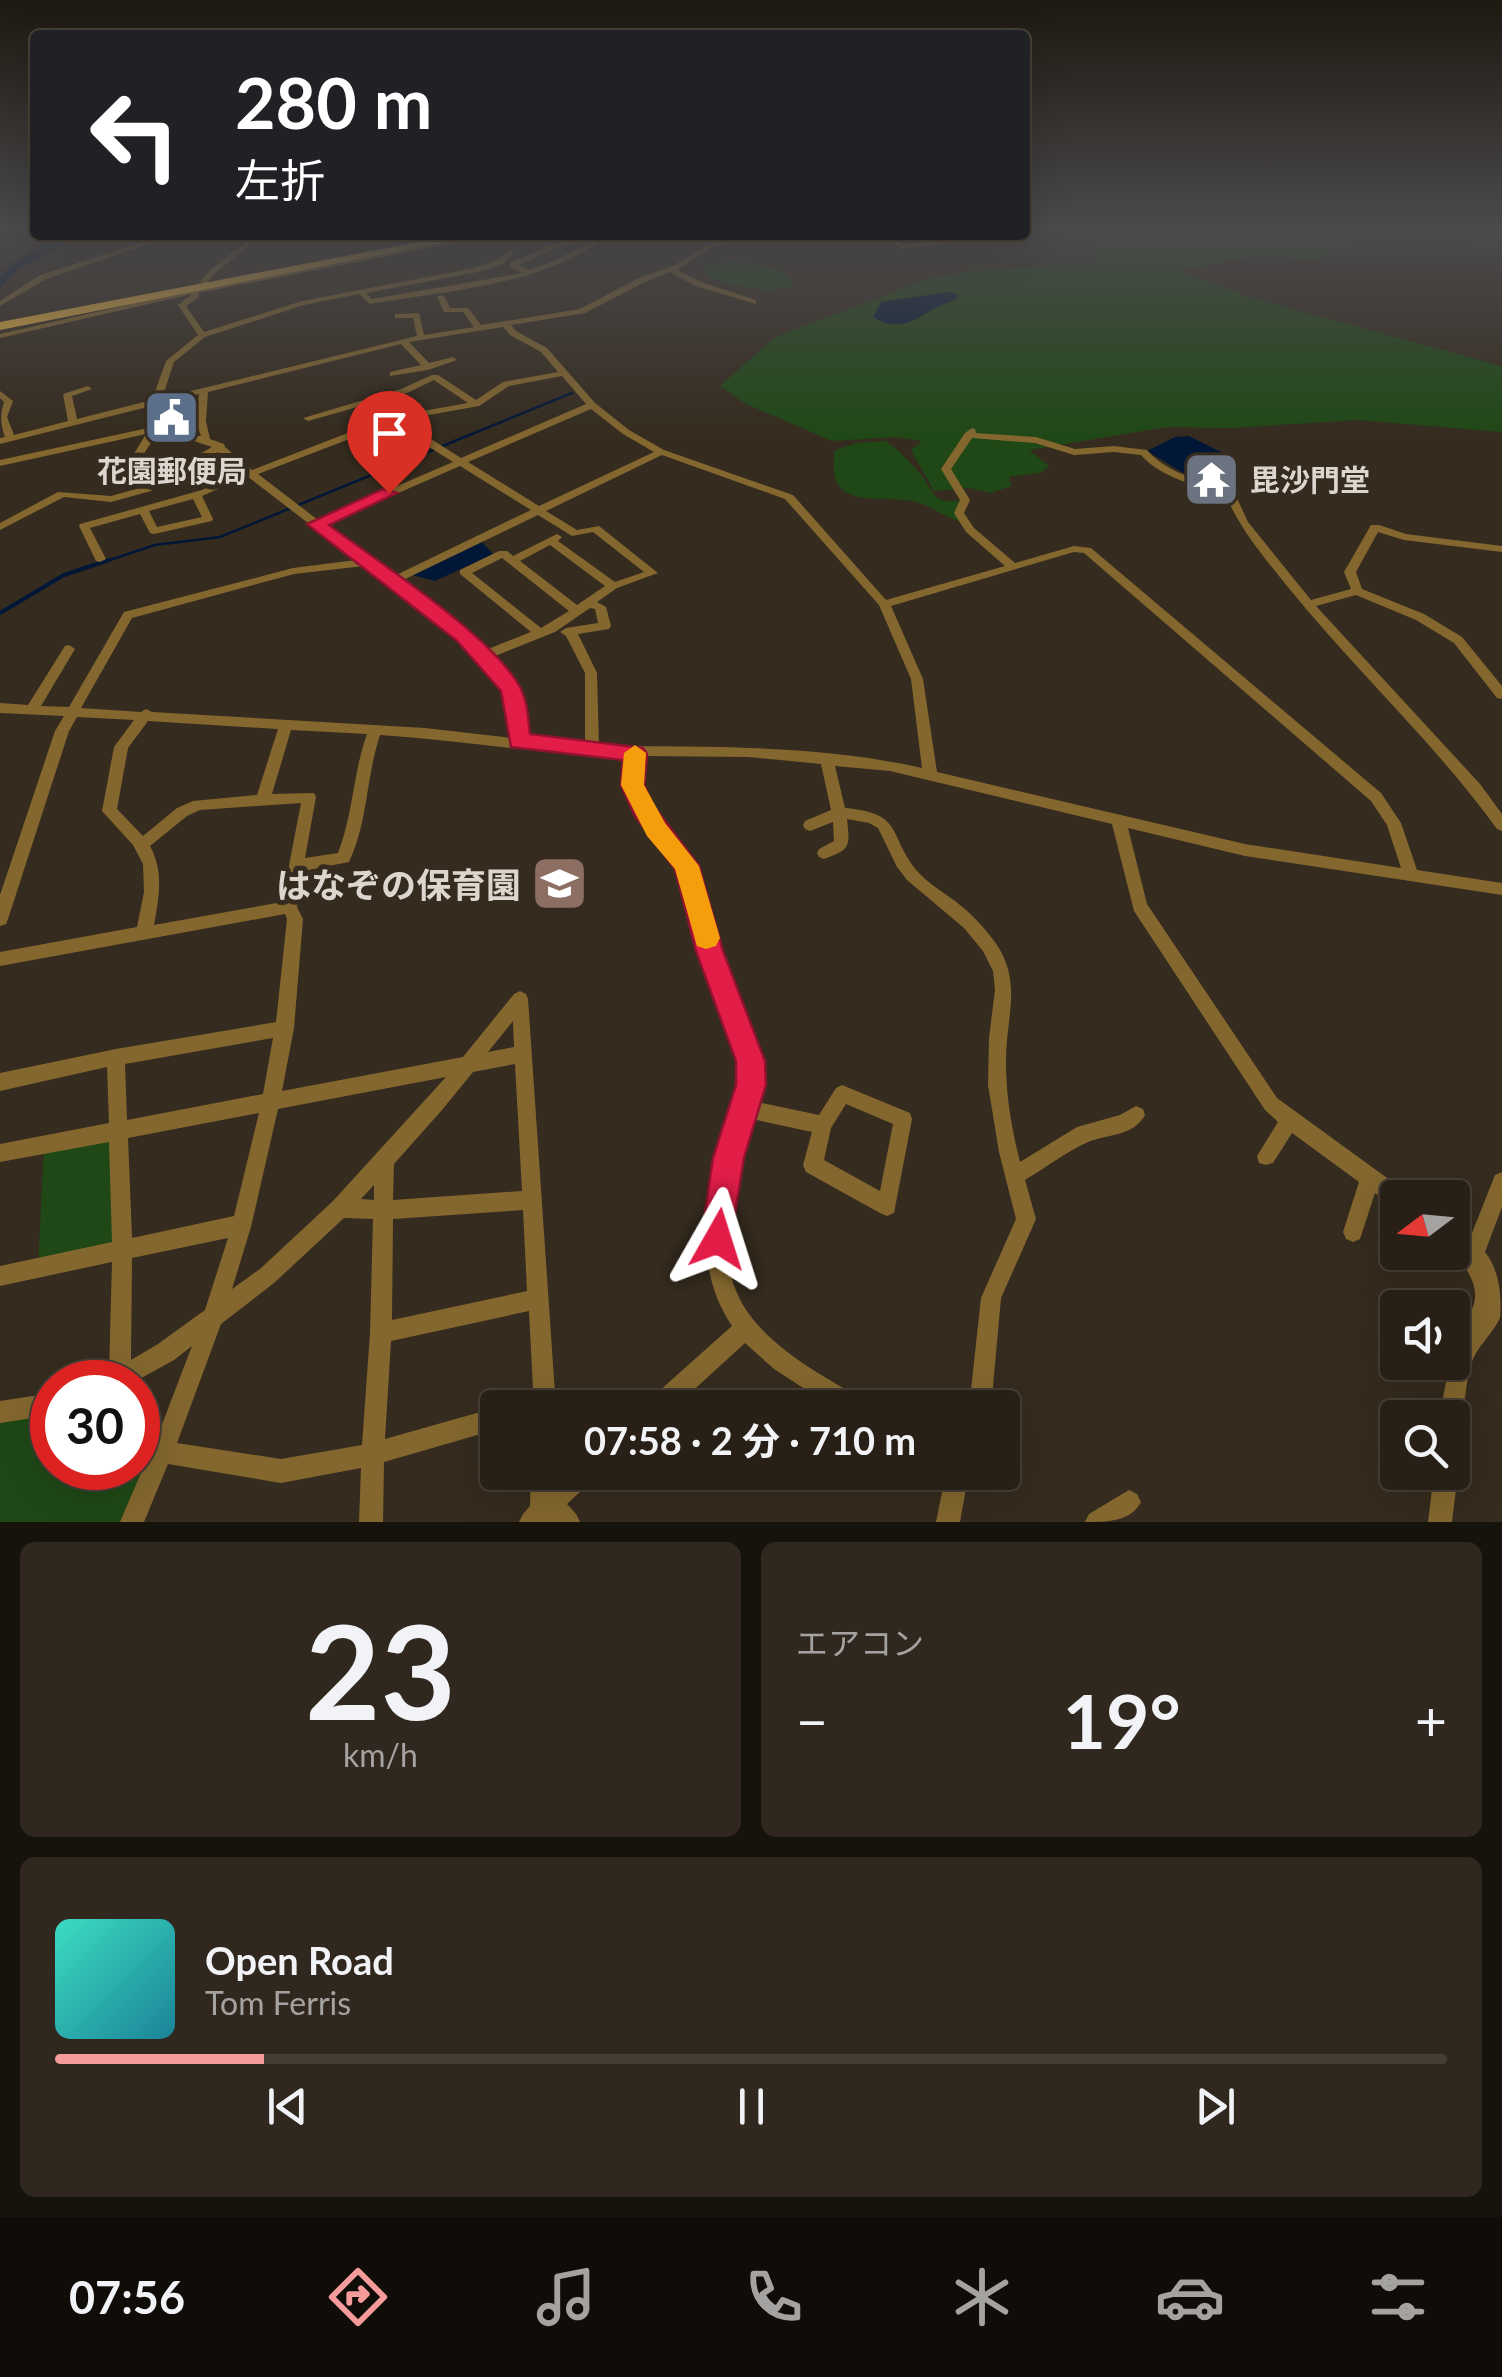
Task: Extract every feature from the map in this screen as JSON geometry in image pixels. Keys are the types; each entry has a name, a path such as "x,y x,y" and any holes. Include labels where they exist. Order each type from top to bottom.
{"highway":[{"path":"0,324 138,298"}],"street":[{"path":"0,336 154,298"},
{"path":"191,298 182,306 202,335"},
{"path":"120,469 136,459 149,434 153,404 167,380 170,361 202,335 292,306 331,298"},
{"path":"366,298 370,302 392,298"},
{"path":"441,298 447,310 465,310 479,328"},
{"path":"0,394 9,401 2,417 5,440 403,341 582,311 606,298"},
{"path":"741,298 753,302"},
{"path":"398,316 416,314 422,338"},
{"path":"504,324 513,334 544,350 592,405 626,432 661,452 789,497 884,604 917,679 930,774"},
{"path":"403,341 428,367"},
{"path":"394,374 453,360"},
{"path":"100,559 84,526 196,494 392,418 476,404 506,384 565,373"},
{"path":"308,418 404,391 435,377 476,404"},
{"path":"73,424 66,394 88,389"},
{"path":"204,392 201,421 206,438"},
{"path":"316,524 592,405"},
{"path":"392,418 576,534 595,528 652,573 613,586 585,608 544,631 482,656"},
{"path":"1012,566 970,530 958,513 965,500 946,469 971,431 1036,440 1074,452 1144,452 1166,469 1231,496 1244,523 1308,604 1475,788 1502,825"},
{"path":"0,463 149,434 206,438 464,637 510,688 516,704 519,741"},
{"path":"0,526 62,494 111,499 162,481 220,446"},
{"path":"392,582 661,452"},
{"path":"144,510 154,531 208,519 196,494"},
{"path":"111,499 118,516"},
{"path":"1357,591 1350,572 1376,527 1404,538 1502,549"},
{"path":"483,538 508,556 585,608 600,607 605,626 572,633 544,631 464,572 508,556 550,540 570,530"},
{"path":"550,540 613,586"},
{"path":"884,604 1074,549 1087,550 1376,797 1394,823 1411,874"},
{"path":"0,918 62,730 128,615 280,574 367,562"},
{"path":"1308,604 1357,591 1420,618 1458,640 1502,695"},
{"path":"572,633 592,673 592,751"},
{"path":"33,708 69,649"},
{"path":"0,708 375,730 635,754 692,749 890,766 1245,850 1502,888"},
{"path":"144,933 153,876 151,855 144,843 109,811 121,747 146,714"},
{"path":"263,799 286,724"},
{"path":"296,866 344,858 354,836 364,756 375,730"},
{"path":"635,754 632,785 656,830 686,866 714,964 750,1061 746,1110 729,1158 722,1195 717,1265 726,1296 744,1328 826,1390"},
{"path":"824,853 842,844 827,760"},
{"path":"132,1522 215,1315 274,1100 295,919 289,907 309,797 198,806 182,812 144,843"},
{"path":"810,825 839,813 869,814 886,825 909,873 962,915 1002,968 996,1058 998,1104 1026,1219 991,1298 982,1390"},
{"path":"1118,819 1140,906 1271,1104 1380,1185"},
{"path":"0,959 289,907"},
{"path":"153,1360 267,1276 340,1208 384,1164 520,999 541,1390"},
{"path":"0,1082 285,1028"},
{"path":"0,1154 523,1054"},
{"path":"116,1057 122,1250 118,1360"},
{"path":"842,1094 904,1119 887,1206 814,1165 822,1125 842,1094"},
{"path":"746,1110 822,1125"},
{"path":"1014,1176 1084,1134 1124,1123 1136,1115"},
{"path":"1266,1156 1290,1120"},
{"path":"371,1522 381,1333 384,1164"},
{"path":"1353,1232 1370,1178"},
{"path":"1475,1252 1502,1182"},
{"path":"340,1208 384,1210 532,1200"},
{"path":"0,1276 240,1224"},
{"path":"1453,1400 1457,1370 1469,1343 1499,1308 1495,1284 1470,1249"},
{"path":"381,1333 538,1299"},
{"path":"677,1390 744,1328"},
{"path":"0,1412 30,1407"},
{"path":"160,1447 163,1452 281,1470 373,1454 480,1423"},
{"path":"566,1490 541,1513 568,1522"},
{"path":"948,1522 950,1490"},
{"path":"1440,1522 1444,1490"},
{"path":"1097,1522 1129,1502"}],"green space":[{"path":"878,298 1252,298 1502,366 1502,432 1358,420 1231,428 1167,427 1029,450 1049,466 1040,473 1009,477 1011,486 991,493 969,488 934,491 911,450 922,441 896,437 832,441 744,403 720,386 775,337"},
{"path":"885,441 914,466 941,500 965,500 959,513 964,522 919,503 855,496 837,483 835,450"},
{"path":"120,1130 122,1249 38,1268 44,1145"},
{"path":"30,1408 30,1490 146,1490 132,1522 0,1522 0,1413"}],"water":[{"path":"957,298 906,323 896,324 873,317 881,302"},
{"path":"1189,436 1233,458 1185,474 1147,451 1175,437"},
{"path":"481,541 493,554 435,581 412,575"}],"waterway":[{"path":"101,563 155,545 220,537 572,393"},
{"path":"0,613 64,575 109,560"}],"slow traffic":[{"path":"635,753 632,785 656,830 686,866 706,938"}],"place":[{"name":"花園郵便局","path":"172,418"},
{"name":"毘沙門堂","path":"1211,479"},
{"name":"はなぞの保育園","path":"560,884"}],"route":[{"path":"389,493 316,524 464,637 496,671 510,688 516,704 519,741 635,754 632,785 656,830 686,866 710,951 750,1061 751,1085 729,1158 718,1214 718,1239"}]}
